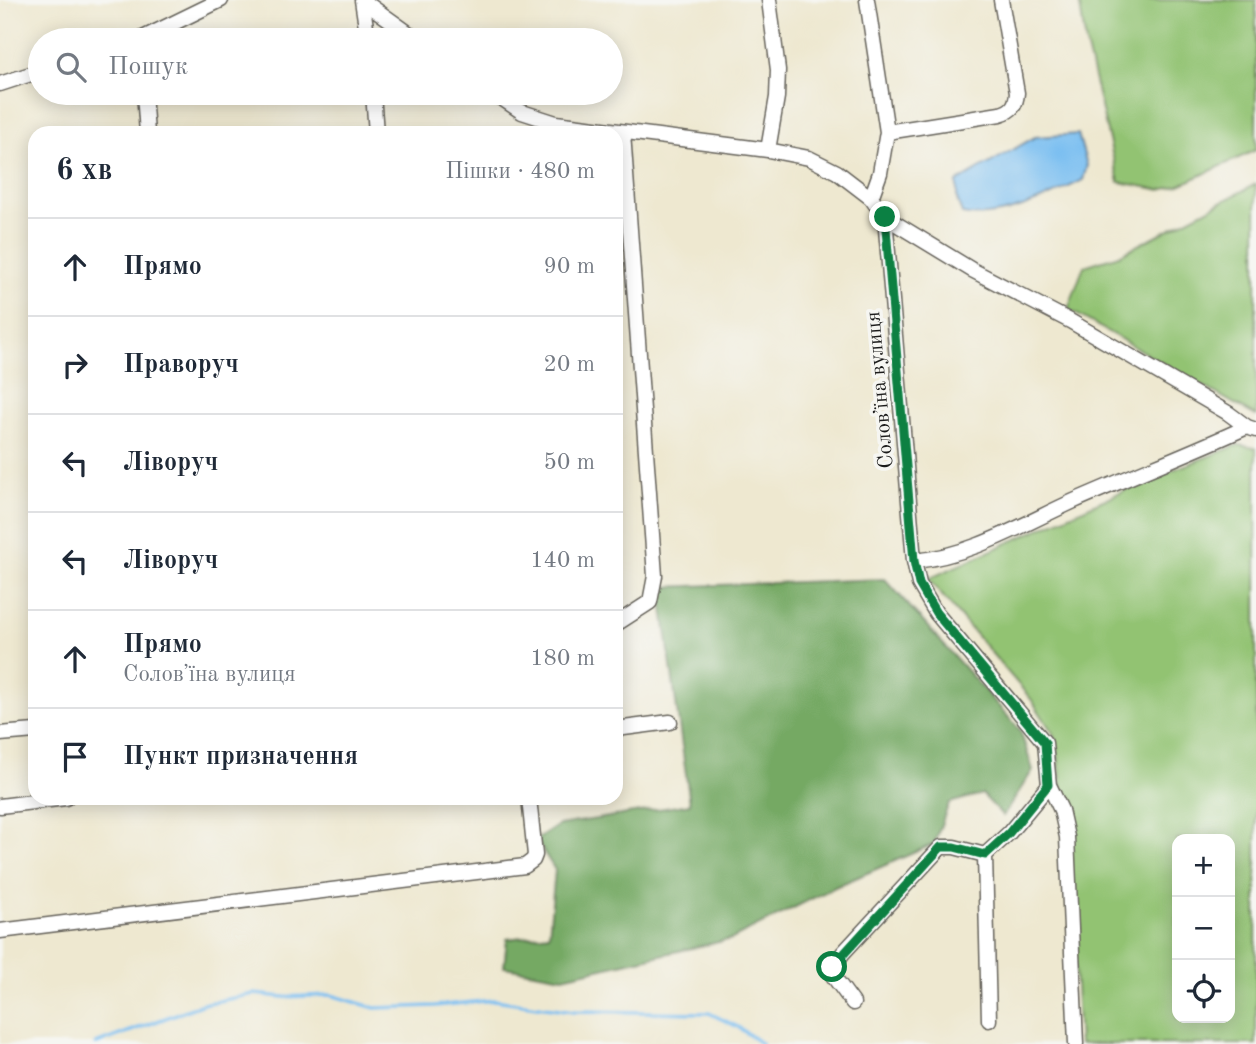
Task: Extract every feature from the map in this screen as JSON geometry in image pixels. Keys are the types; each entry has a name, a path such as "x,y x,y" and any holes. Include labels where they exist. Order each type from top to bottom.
{"street":[{"path":"164,28 221,0"},
{"path":"362,0 366,28"},
{"path":"362,0 401,28"},
{"path":"768,150 777,97 778,70 769,0"},
{"path":"867,0 887,132 880,173 872,198"},
{"path":"887,132 1000,114 1008,112 1014,106 1017,93 1001,0"},
{"path":"0,84 28,75"},
{"path":"145,105 146,126"},
{"path":"374,105 375,126"},
{"path":"512,105 522,112 545,119 584,126"},
{"path":"623,619 650,602 655,576 623,133 768,150 809,158 837,173 872,198 885,217 972,270 1081,328 1251,429"},
{"name":"Соловʼїна вулиця","path":"885,217 914,561 919,584 936,613 1045,743 1048,785"},
{"path":"914,561 950,554 1009,531 1251,429"},
{"path":"623,728 670,722"},
{"path":"0,734 28,732"},
{"path":"989,1020 985,855 1009,833 1048,785 1061,810 1067,837 1076,1044"},
{"path":"0,806 28,803"},
{"path":"0,930 525,866 535,855 530,805"},
{"path":"853,1003 831,973 832,967 843,953 941,847 954,847 985,855"}],"green space":[{"path":"1079,0 1256,0 1256,150 1180,185 1161,190 1119,182 1086,44"},
{"path":"1256,184 1256,416 1068,309 1084,266 1119,255"},
{"path":"1238,445 1256,448 1256,1044 1079,1044 1069,848 1056,738 1031,699 928,579 1152,478"},
{"path":"885,579 1020,730 1033,770 1003,816 982,794 949,803 934,844 835,887 732,939 563,977 504,967 507,939 549,934 555,870 536,840 559,825 690,804 660,587"}],"water":[{"path":"1078,134 1087,165 1083,180 1008,211 977,216 962,214 957,199 957,182 1035,137"}],"waterway":[{"path":"96,1044 203,1004 254,994 283,997 331,995 375,1008 494,1000 574,1011 709,1013 738,1027 762,1044"}],"route":[{"path":"832,967 941,847 954,847 985,855 1009,833 1048,785 1045,743 936,613 919,584 914,561 885,217"}]}
